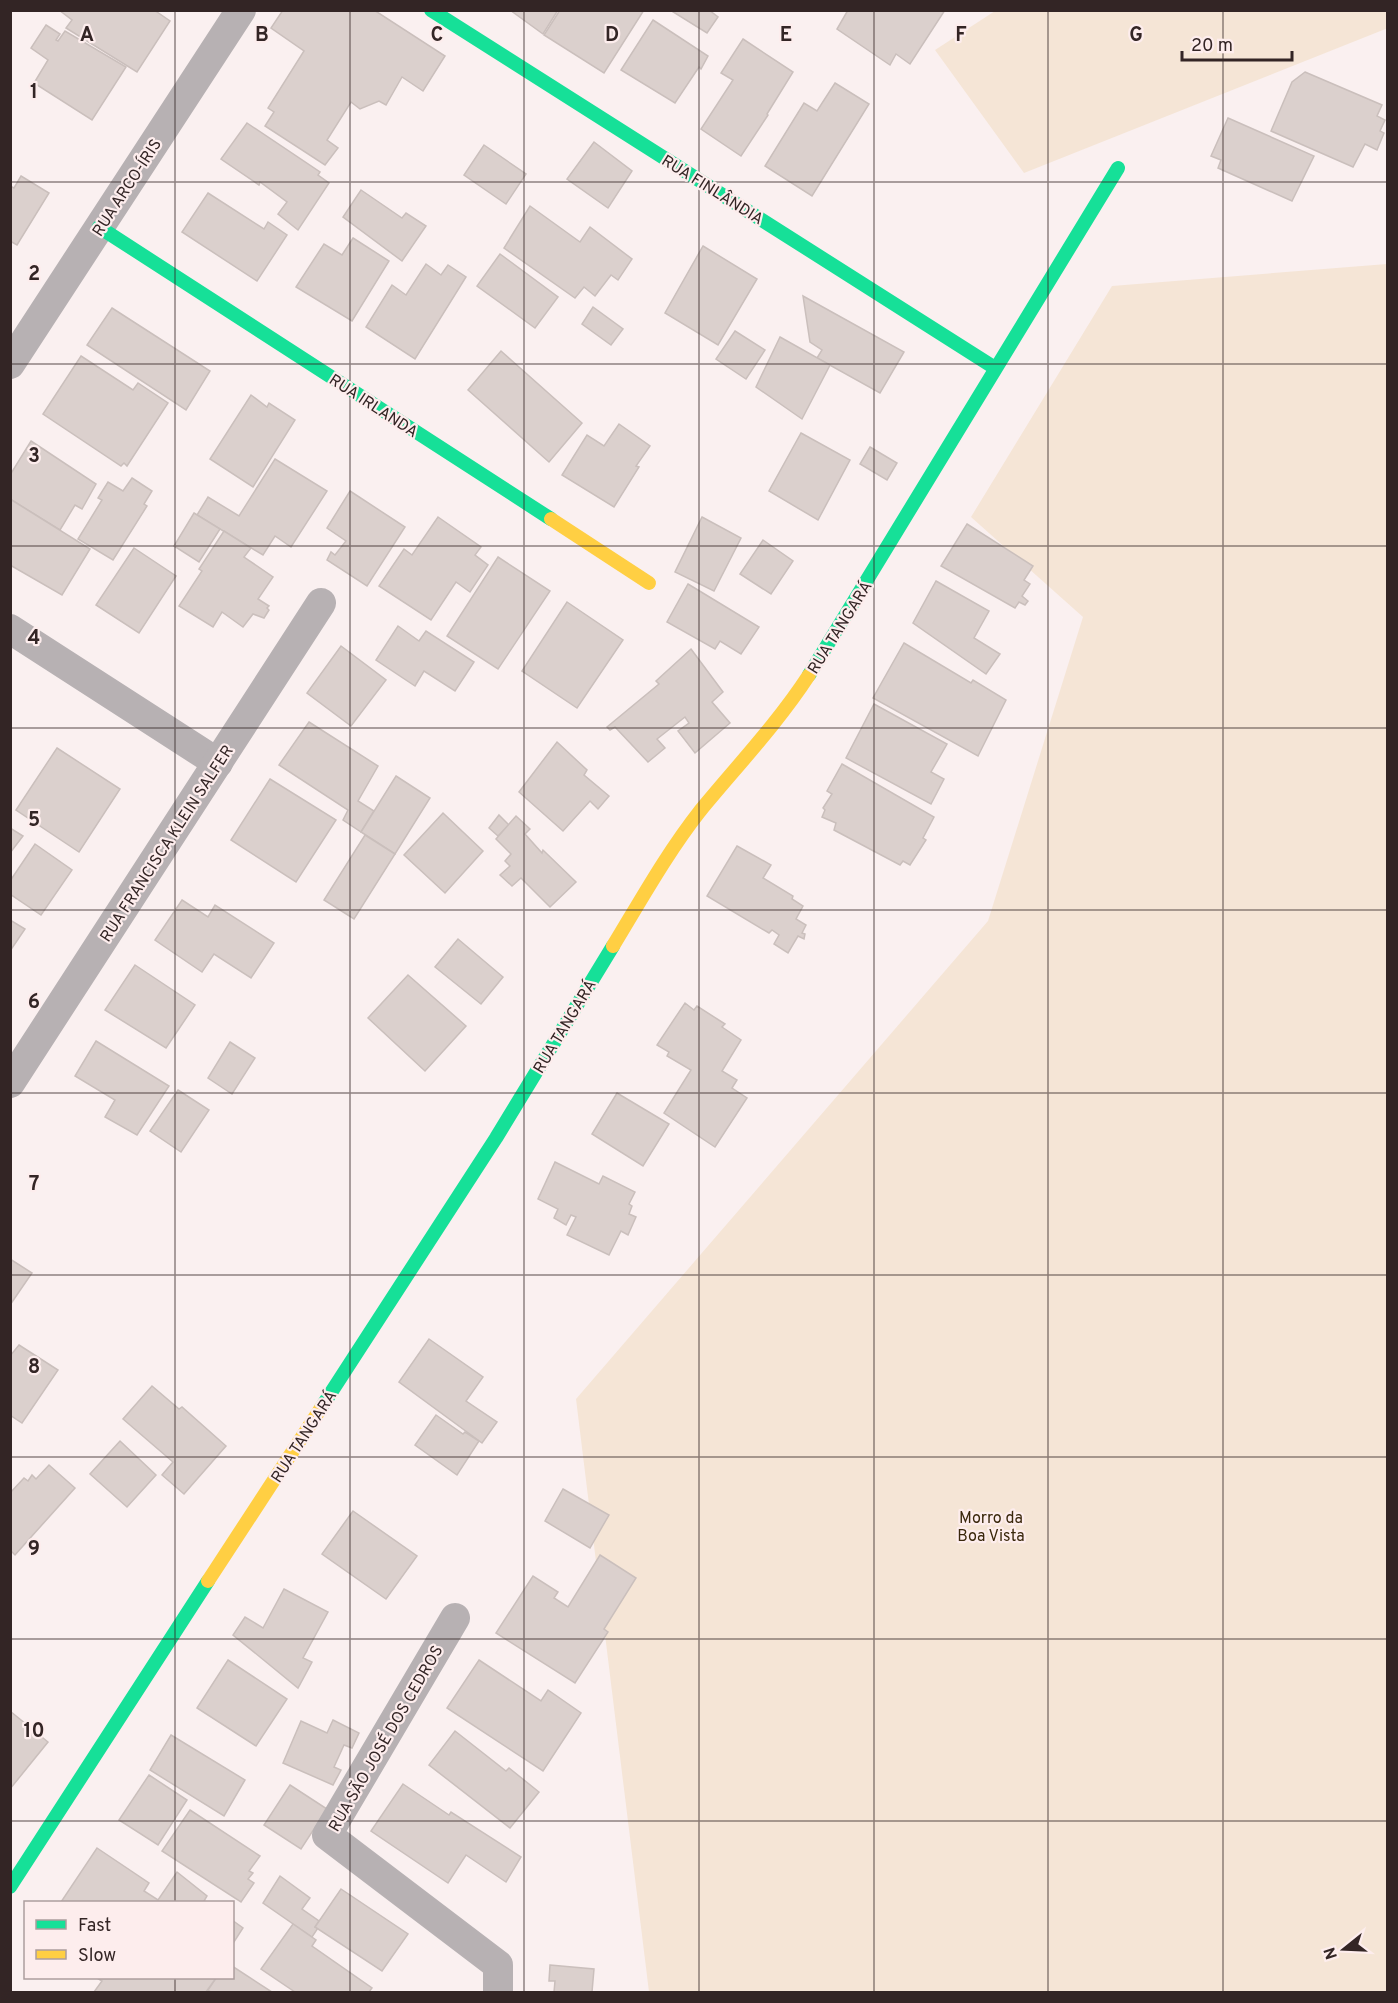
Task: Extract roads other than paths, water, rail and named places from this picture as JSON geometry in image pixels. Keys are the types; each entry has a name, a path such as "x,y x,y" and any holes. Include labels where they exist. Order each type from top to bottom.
{"street":[{"name":"RUA ARCO-ÍRIS","path":"10,364 241,10"},
{"name":"RUA FINLÂNDIA","path":"431,10 995,368"},
{"name":"RUA TANGARÁ","path":"10,1887 496,1138 669,854 700,812 788,706 824,653 995,368 1119,168"},
{"name":"RUA IRLANDA","path":"99,227 649,583"},
{"name":"RUA FRANCISCA KLEIN SALFER","path":"10,1083 321,603"},
{"path":"10,628 218,763"},
{"name":"RUA SÃO JOSÉ DOS CEDROS","path":"455,1618 327,1835 498,1965 498,1992"}],"park label":[{"name":"Morro da Boa Vista","path":"991,1526"}]}
